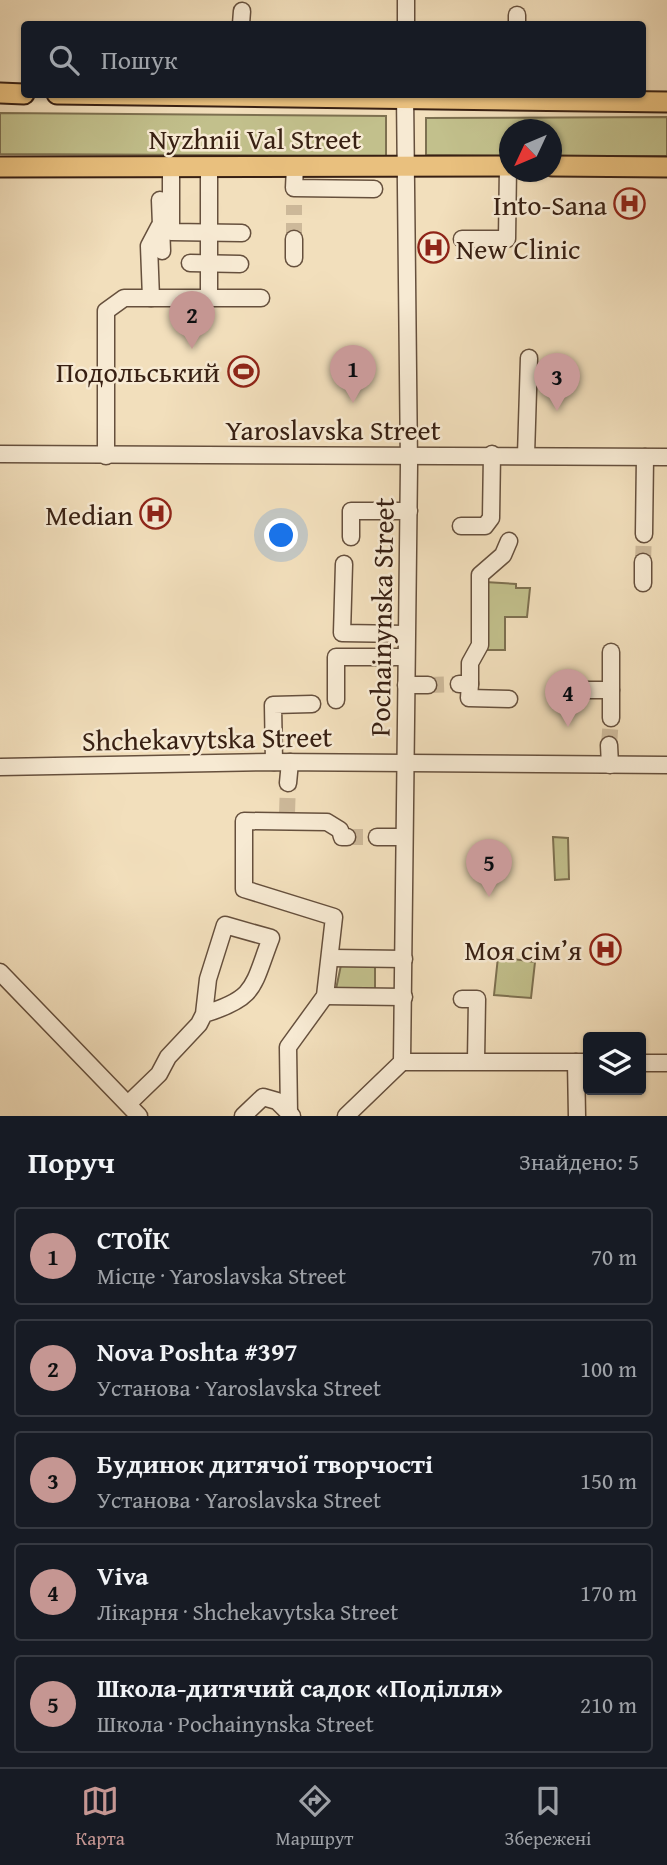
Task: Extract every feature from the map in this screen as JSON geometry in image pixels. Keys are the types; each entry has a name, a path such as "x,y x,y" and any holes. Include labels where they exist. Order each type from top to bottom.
{"main road":[{"path":"0,93 21,94"},
{"path":"405,98 667,102"},
{"name":"Nyzhnii Val Street","path":"0,167 499,166"},
{"path":"562,166 667,167"}],"street":[{"path":"406,0 406,21"},
{"name":"Pochainynska Street","path":"402,1062 409,512 405,98"},
{"path":"162,251 159,227 165,166"},
{"path":"165,166 171,232 242,233"},
{"path":"209,166 209,298"},
{"path":"295,166 294,196 374,189"},
{"path":"462,239 508,239 509,182"},
{"path":"151,298 149,246 159,227"},
{"path":"294,239 294,258"},
{"path":"190,263 240,264"},
{"path":"106,456 106,311 124,298 261,298"},
{"path":"526,455 529,358"},
{"name":"Yaroslavska Street","path":"0,454 492,454 667,457"},
{"path":"461,526 485,526 491,518 492,454"},
{"path":"644,534 645,457"},
{"path":"351,537 351,510 409,512"},
{"path":"509,541 503,555 480,575 480,645 470,663 464,684 469,698 509,699"},
{"path":"643,562 643,583"},
{"path":"344,564 342,633 406,634"},
{"path":"611,652 611,718"},
{"path":"336,700 336,657 406,657"},
{"path":"406,685 428,685"},
{"path":"561,690 611,690"},
{"path":"288,783 273,705 312,704"},
{"path":"609,746 610,765"},
{"name":"Shchekavytska Street","path":"0,767 282,762 667,765"},
{"path":"290,1114 288,1047 325,996 334,917 244,889 244,821 287,818 327,822 340,830 342,837 347,837"},
{"path":"377,837 404,836"},
{"path":"0,972 133,1110 168,1057 199,1024 204,1014 208,979 225,925 271,938 249,994 240,1001 204,1014"},
{"path":"331,958 404,959"},
{"path":"325,996 404,997"},
{"path":"462,999 477,999 476,1060"},
{"path":"346,1116 402,1062 476,1060 582,1062 577,1116"},
{"path":"646,1063 667,1063"},
{"path":"243,1116 263,1097 277,1101 290,1114"}],"shaded area":[{"path":"0,113 386,116 386,156 0,154"},
{"path":"667,117 667,156 562,156 562,119 499,119 499,156 426,155 426,118"},
{"path":"485,582 516,584 516,588 530,588 527,617 505,617 505,650 485,650"},
{"path":"553,837 568,838 569,879 555,880"},
{"path":"498,957 535,962 531,998 494,995"},
{"path":"341,965 375,966 375,989 336,989"}],"tunnel":[{"path":"294,205 294,239"},
{"path":"643,562 644,534"},
{"path":"428,685 459,684"},
{"path":"609,745 611,718"},
{"path":"287,814 288,783"},
{"path":"347,837 377,837"}],"place":[{"name":"Into-Sana","path":"630,204"},
{"name":"New Clinic","path":"433,248"},
{"name":"Nova Poshta #397","path":"192,349"},
{"name":"Подольський","path":"243,371"},
{"name":"СТОЇК","path":"353,403"},
{"name":"Будинок дитячої творчості","path":"557,411"},
{"name":"Median","path":"156,514"},
{"name":"Viva","path":"568,727"},
{"name":"Школа-дитячий садок «Поділля»","path":"489,897"},
{"name":"Моя сім’я","path":"605,949"}]}
